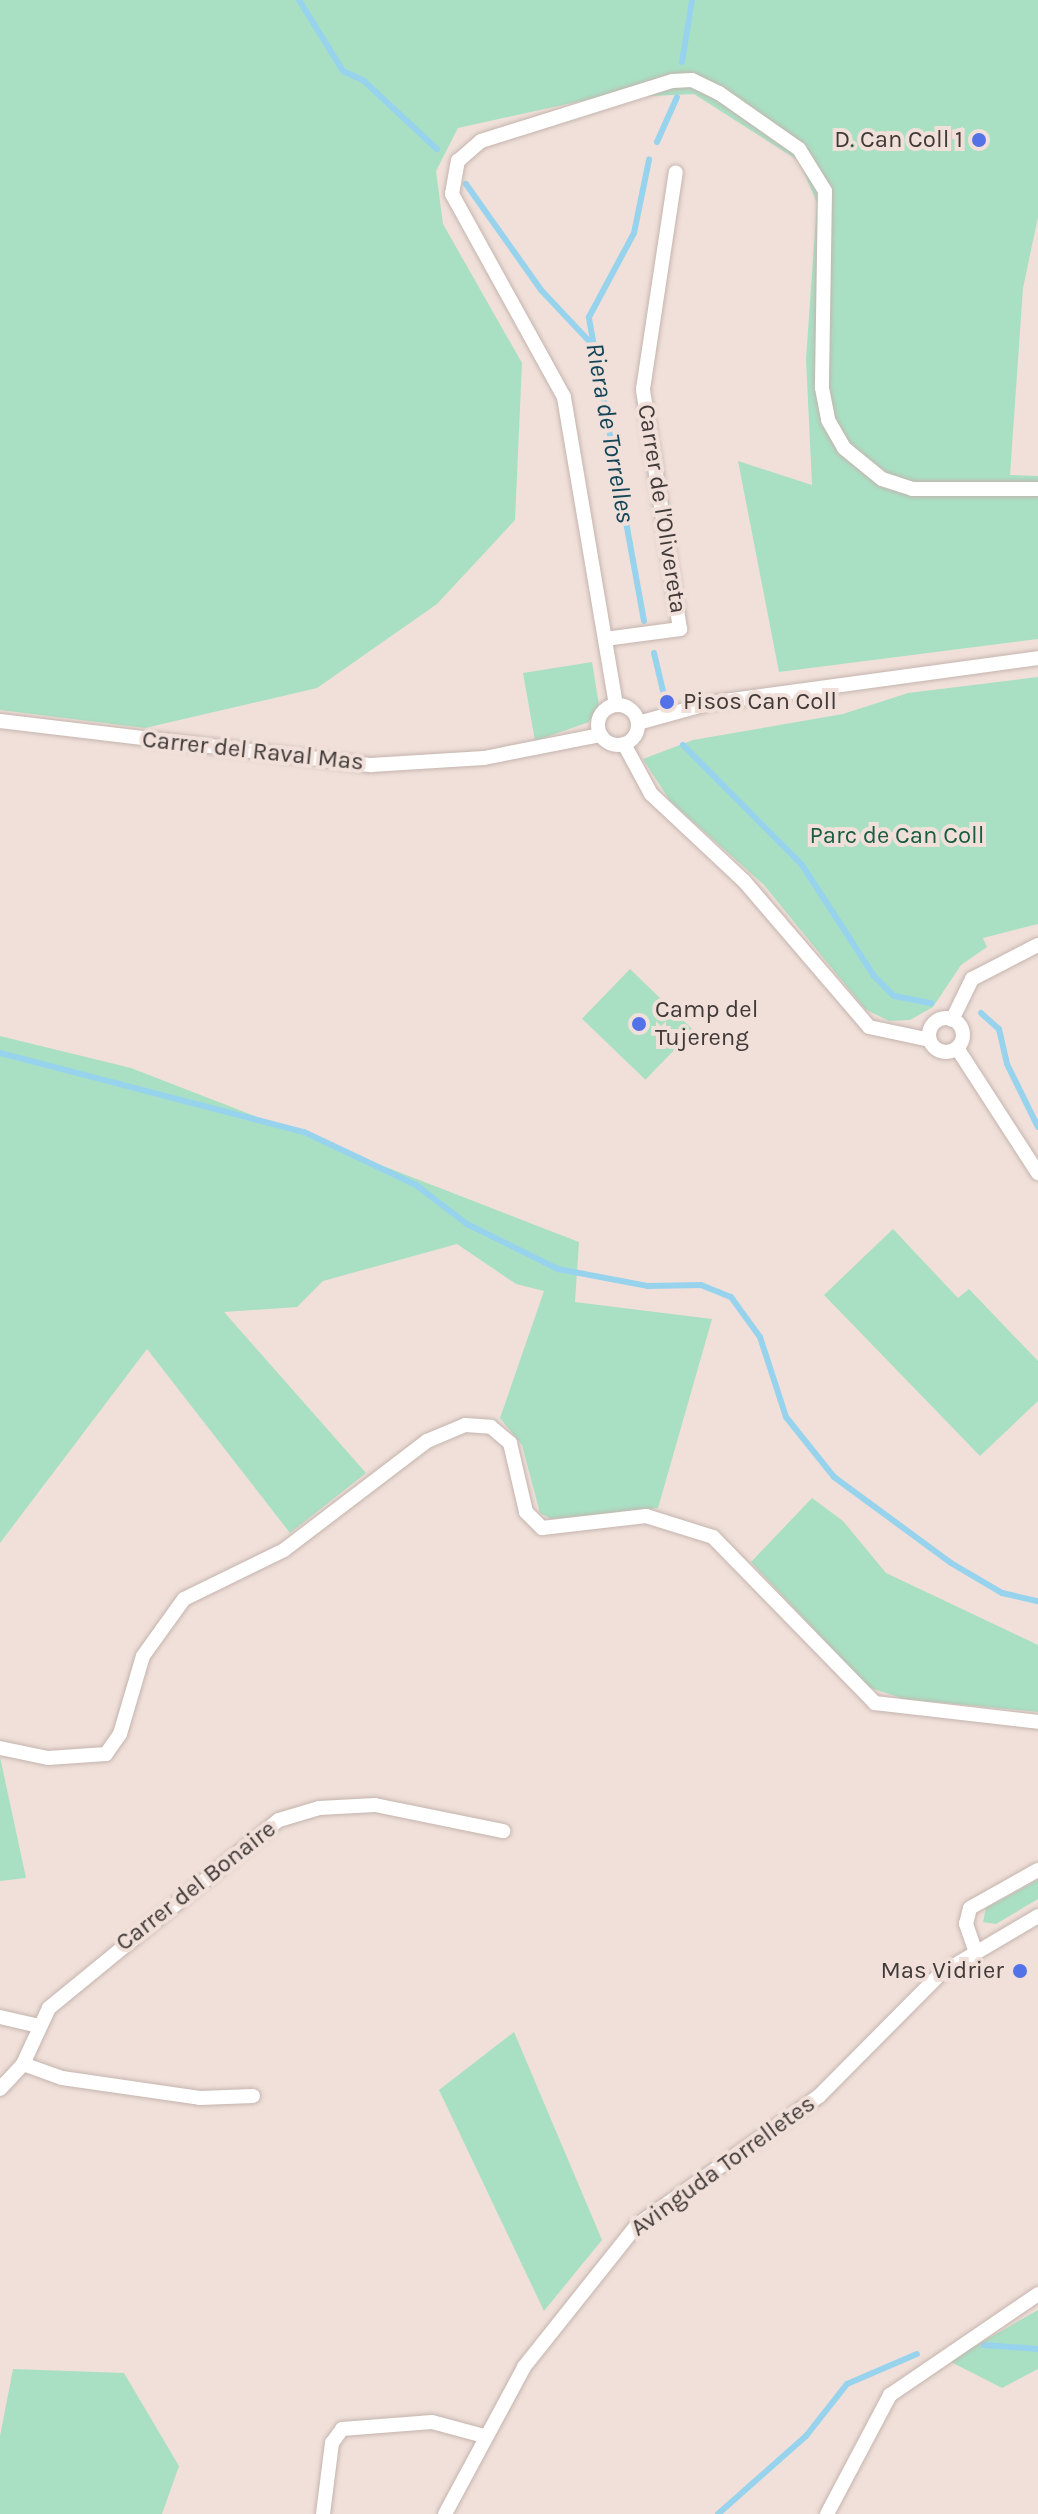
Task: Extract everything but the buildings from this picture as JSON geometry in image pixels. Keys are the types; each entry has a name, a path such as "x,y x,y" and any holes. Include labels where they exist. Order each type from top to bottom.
{"street":[{"path":"616,705 564,397 452,194 458,161 490,137 684,79 709,87 792,143 817,172 827,202 822,388 835,435 865,468 902,487 1038,489"},
{"name":"Carrer de l'Olivereta","path":"605,639 680,629 643,389 676,172"},
{"path":"624,744 638,723 710,703 1038,658"},
{"path":"638,723 629,708 616,705 600,715 600,735 624,744 651,794 744,881 857,1016 883,1035 930,1040 941,1052 957,1048"},
{"name":"Carrer del Raval Mas","path":"0,721 371,765 484,758 600,735"},
{"path":"930,1040 933,1025 952,1020 972,979 1038,945"},
{"path":"952,1020 963,1035 957,1048"},
{"path":"957,1048 1038,1173"},
{"path":"0,1748 48,1758 106,1754 120,1734 143,1656 184,1599 284,1550 427,1441 465,1425 491,1427 510,1443 526,1512 542,1528 646,1516 713,1537 875,1703 1038,1722"},
{"name":"Carrer del Bonaire","path":"0,2089 23,2064 35,2025 93,1967 286,1817 341,1805 385,1806 503,1831"},
{"path":"975,1950 966,1924 970,1908 1038,1870"},
{"name":"Avinguda Torrelletes","path":"445,2514 484,2436 556,2321 636,2226 819,2096 921,1990 975,1950 1038,1916"},
{"path":"0,2017 35,2025"},
{"path":"23,2064 62,2078 200,2098 253,2096"},
{"path":"827,2514 890,2395 1037,2289"},
{"path":"323,2514 332,2443 342,2429 432,2422 484,2436"}],"green space":[{"path":"0,0 1038,0 1038,217 1023,288 1010,475 1038,476 1038,639 779,672 738,461 812,485 806,359 817,203 799,161 694,94 590,99 458,128 436,171 443,224 522,363 515,520 437,604 317,688 145,728 0,710"},
{"path":"592,662 599,705 589,722 535,741 523,673"},
{"name":"Parc de Can Coll","path":"1038,677 1038,924 983,938 987,947 961,965 933,1007 910,1020 889,1021 865,1009 764,885 670,801 643,759 693,740 843,714 908,693"},
{"name":"Camp del Tujereng","path":"630,969 693,1030 645,1080 582,1019"},
{"path":"0,1036 131,1068 579,1242 575,1302 712,1319 658,1508 551,1519 540,1513 522,1445 500,1418 544,1291 516,1284 457,1244 323,1281 297,1307 224,1312 366,1473 290,1533 147,1349 0,1543"},
{"path":"893,1229 958,1298 969,1289 1038,1361 1038,1401 980,1456 824,1295"},
{"path":"812,1498 843,1521 886,1573 1038,1645 1038,1712 904,1699 868,1687 751,1562"},
{"path":"0,1757 26,1878 0,1881"},
{"path":"1038,1880 1038,1899 996,1924 983,1922 986,1908"},
{"path":"514,2032 602,2240 544,2311 439,2090"},
{"path":"1038,2310 1038,2369 1002,2388 949,2361"},
{"path":"13,2369 124,2373 179,2466 162,2514 0,2514 0,2436"}],"waterway":[{"path":"299,0 343,71 364,81 437,149"},
{"name":"Riera de Torrelles","path":"682,62 692,0"},
{"name":"Riera de Torrelles","path":"657,142 677,97"},
{"name":"Riera de Torrelles","path":"644,621 589,317 634,233 649,160"},
{"path":"466,184 541,290 589,341"},
{"name":"Riera de Torrelles","path":"654,653 664,695"},
{"name":"Riera de Torrelles","path":"683,745 802,865 874,976 894,996 931,1003"},
{"name":"Riera de Torrelles","path":"981,1013 999,1029 1007,1064 1038,1127"},
{"path":"0,1053 304,1132 416,1185 467,1224 558,1269 648,1286 701,1285 731,1297 760,1337 786,1417 834,1477 951,1563 1002,1593 1038,1601"},
{"path":"984,2345 1038,2349"},
{"path":"718,2514 806,2436 847,2384 917,2354"}],"place":[{"name":"D. Can Coll 1","path":"979,140"},
{"name":"Pisos Can Coll","path":"667,702"},
{"name":"Camp del Tujereng","path":"639,1024"},
{"name":"Mas Vidrier","path":"1020,1971"}]}
